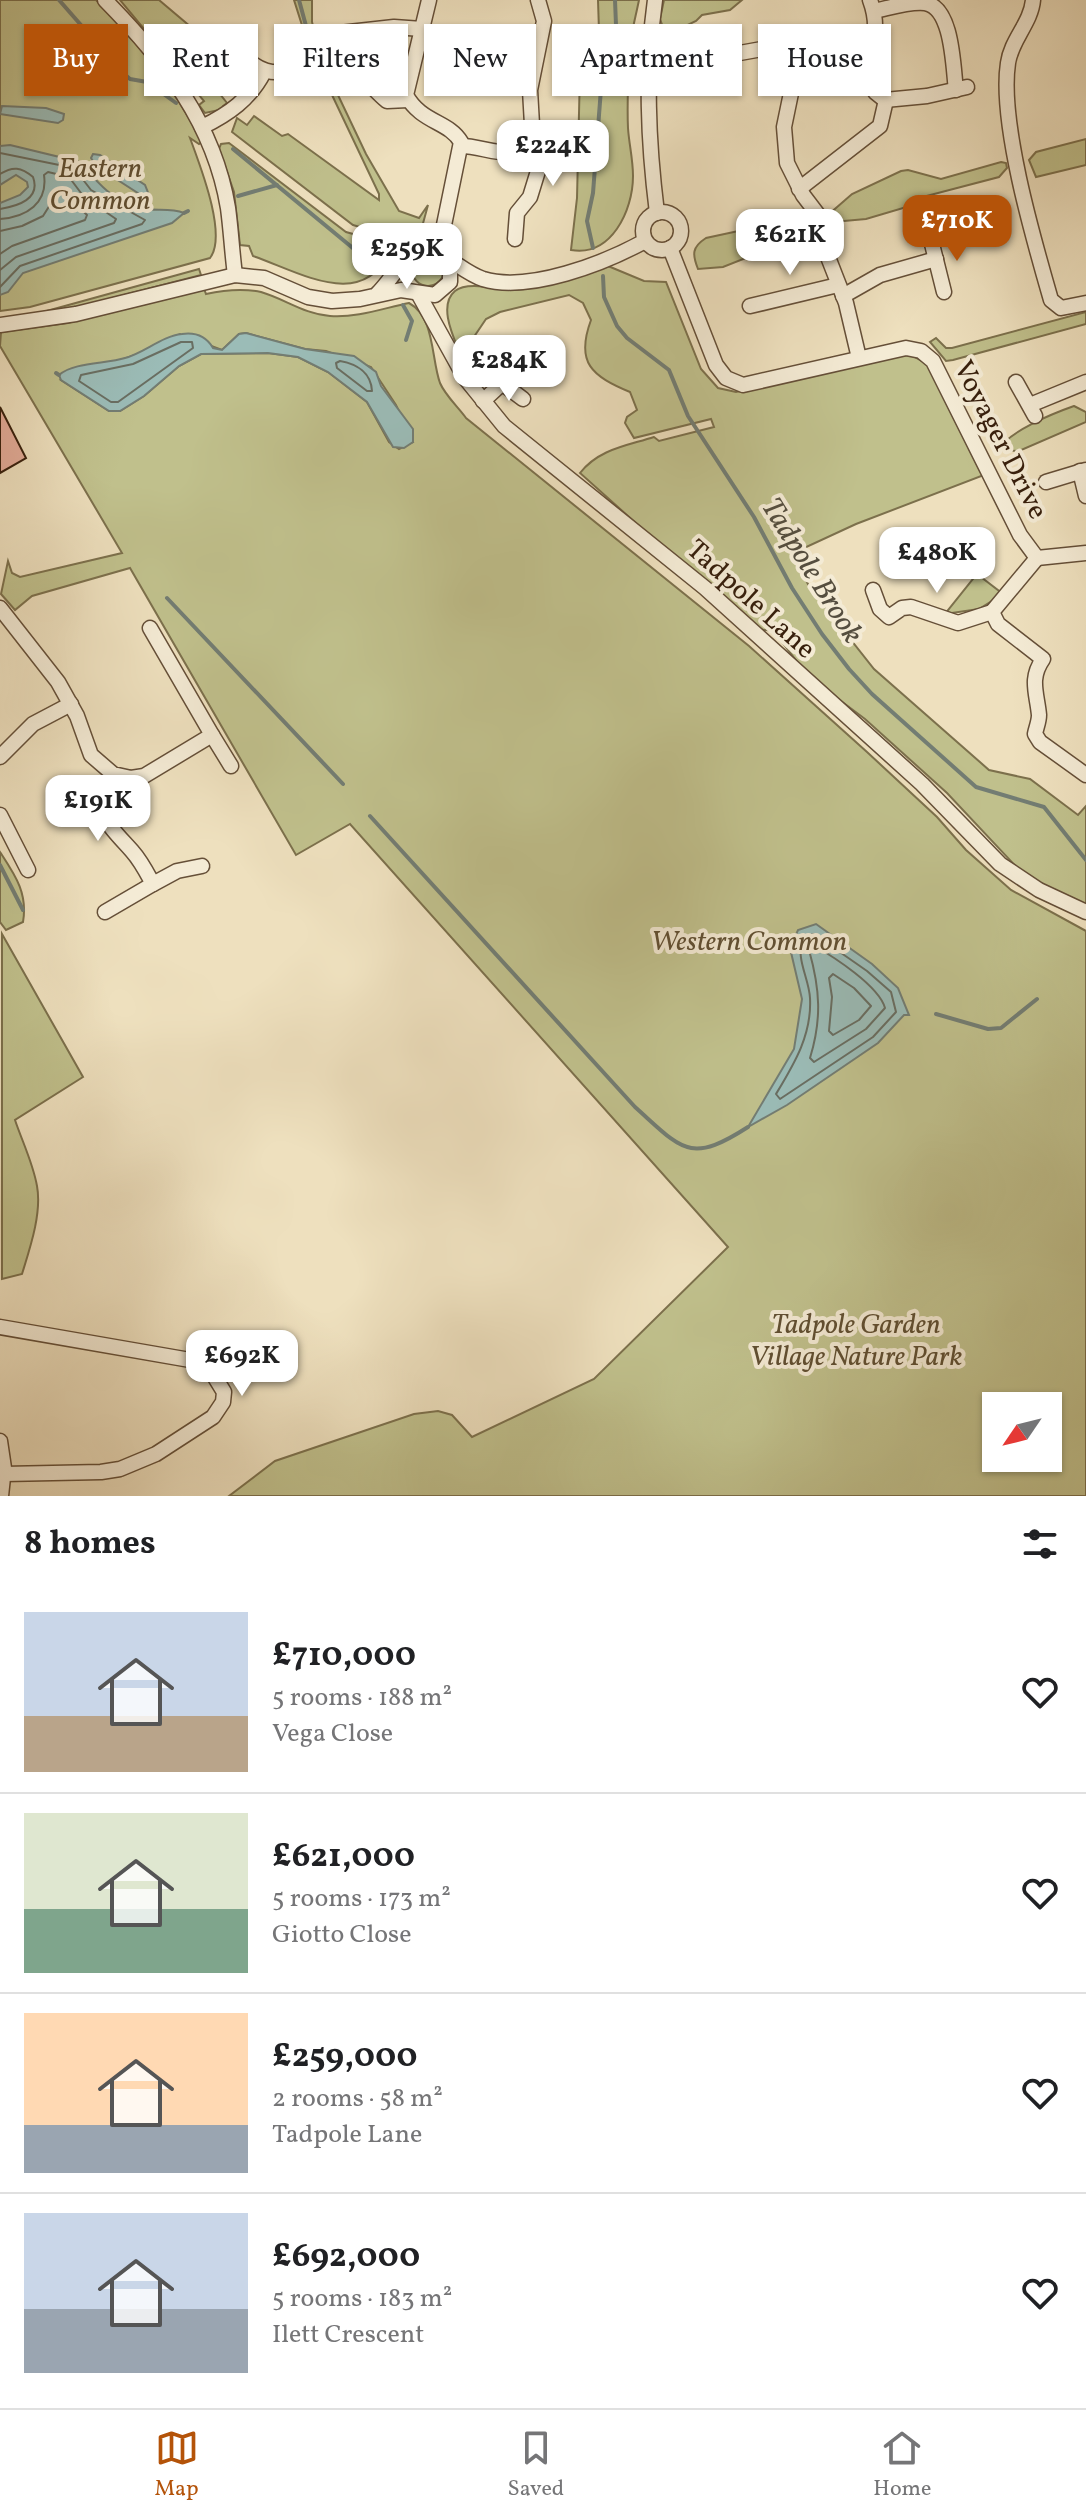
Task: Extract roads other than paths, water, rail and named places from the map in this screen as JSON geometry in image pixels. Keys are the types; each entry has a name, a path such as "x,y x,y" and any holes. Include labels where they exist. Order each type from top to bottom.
{"street":[{"path":"105,0 161,59 185,94 202,127 215,158 228,206 235,275"},
{"path":"377,294 413,251 426,246 444,225 462,146 456,134 429,120 406,95 429,0"},
{"path":"462,146 509,153 528,148 533,139 530,90 544,21 538,0"},
{"path":"652,24 655,0"},
{"path":"1033,0 1031,13 1012,49 1007,67 1012,139 1051,300 1061,308 1086,303"},
{"path":"872,6 923,3 937,9 947,26 962,89 886,100 880,96"},
{"path":"408,28 422,29"},
{"path":"258,68 274,74"},
{"path":"202,127 233,111 258,84 264,72"},
{"path":"382,96 387,101 408,100"},
{"path":"648,96 647,121 657,213"},
{"path":"790,96 784,127 789,170 822,220 828,257 859,358"},
{"path":"799,189 880,126 886,100"},
{"path":"515,239 517,213 530,197 538,171 537,159 528,148"},
{"path":"645,241 645,224 657,213"},
{"path":"645,241 659,250 670,248 679,239 680,227 674,217 657,213"},
{"name":"Tadpole Lane","path":"441,333 444,290 453,275 444,225"},
{"path":"0,325 76,314 235,275 264,278 308,297 332,301 360,299 401,290 427,296 458,282 481,278 526,282 603,260 645,241"},
{"path":"426,246 442,251 481,278"},
{"name":"Voyager Drive","path":"670,248 716,365 730,380 743,385 908,348 921,351 931,358 1020,535 1037,558 1086,553"},
{"path":"750,306 840,290 934,252 944,292"},
{"name":"Tadpole Lane","path":"405,261 403,275 441,333 465,378 517,438 650,543 741,621 922,784 1000,864 1039,890 1086,912"},
{"path":"483,401 515,369 521,352"},
{"path":"1016,382 1033,410 1086,382"},
{"path":"503,384 523,399"},
{"path":"1046,482 1083,470 1086,496"},
{"path":"873,590 880,609 889,617 904,607 911,607 958,623 992,612 1037,558"},
{"path":"0,608 44,661 71,704 91,755 113,774 131,778 144,776 212,735"},
{"path":"992,612 998,624 1043,659 1034,677 1034,695 1039,714 1035,734 1040,742 1086,775"},
{"path":"150,628 231,766"},
{"path":"0,757 33,724 71,704"},
{"path":"113,774 102,801 104,816 153,884"},
{"path":"0,815 28,870"},
{"path":"105,912 177,871 202,866"},
{"path":"0,1327 190,1360 213,1374 224,1392 223,1402 213,1417 138,1462 101,1472 4,1474"},
{"path":"0,1441 4,1474 1,1496"}],"water":[{"path":"2,106 46,108 64,114 63,120 58,123 0,114"},
{"path":"10,145 80,162 106,190 130,204 145,209 184,213 172,223 23,273 8,292 0,295 0,203 20,195 28,187 27,182 16,175 0,185 0,146"},
{"path":"93,154 100,155 145,185 149,195 141,195 96,166 91,158"},
{"path":"246,333 305,349 354,356 376,372 381,386 413,429 413,442 404,448 393,447 367,402 328,372 298,357 268,353 201,354 179,366 144,396 120,411 109,411 61,380 59,375 73,368 132,356 175,335 196,334 213,348 222,350 239,334"},
{"path":"816,924 872,964 898,988 909,1015 904,1015 878,1043 787,1105 748,1127 794,1049 802,999 790,948 798,930"}],"waterway":[{"path":"59,0 123,73 130,79 147,82 176,103"},
{"path":"299,0 305,24"},
{"name":"Tadpole Brook","path":"593,248 587,221 593,193 602,76 616,25 615,0"},
{"path":"233,149 354,249"},
{"path":"238,196 277,185"},
{"path":"184,213 188,211"},
{"name":"Tadpole Brook","path":"603,276 604,297 617,326 627,338 669,370 688,416 754,517 792,588 849,669 872,694 976,787 1044,807 1086,860"},
{"path":"403,305 412,321 406,340"},
{"path":"167,598 343,784"},
{"path":"370,816 635,1107 664,1133 687,1147 699,1148 712,1146 748,1127"},
{"path":"0,865 23,910"},
{"path":"936,1014 988,1029 1001,1028 1037,999"}],"park label":[{"name":"Eastern Common","path":"100,183"},
{"name":"Western Common","path":"749,940"},
{"name":"Tadpole Garden Village Nature Park","path":"856,1339"}]}
